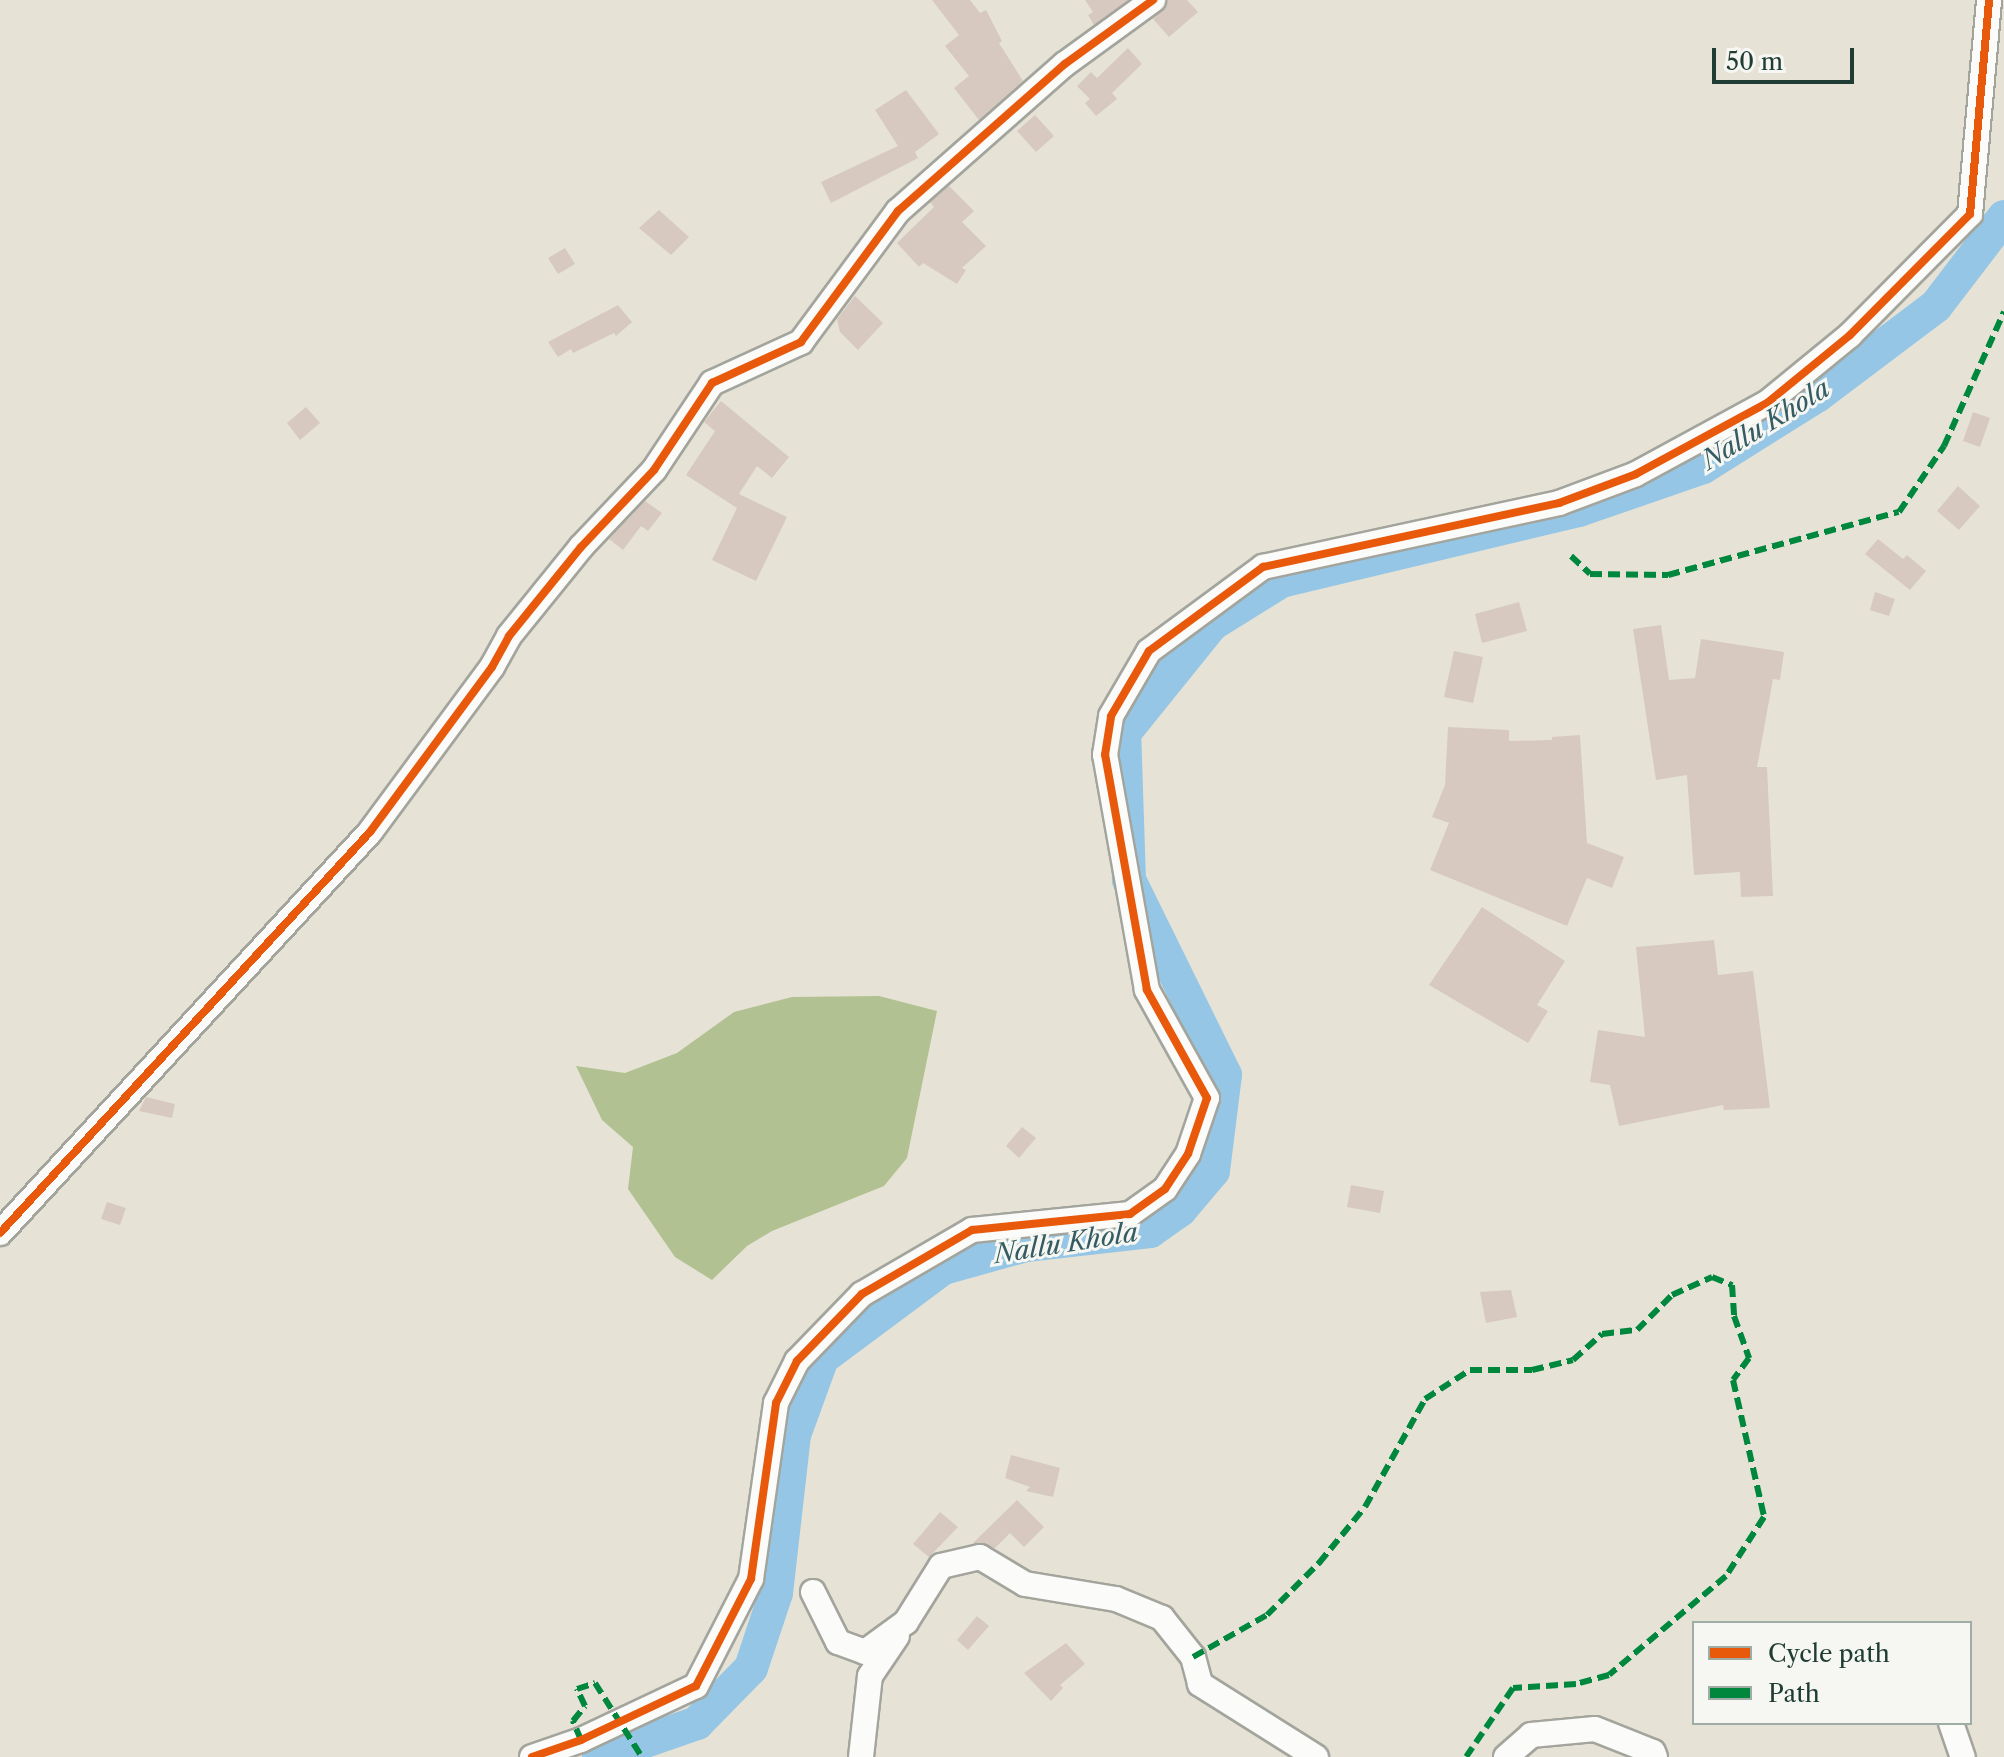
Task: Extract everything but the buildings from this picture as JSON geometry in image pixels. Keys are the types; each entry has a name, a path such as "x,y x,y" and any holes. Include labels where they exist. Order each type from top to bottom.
{"street":[{"path":"0,1233 370,832 492,667 509,636 581,547 654,470 712,383 801,342 898,211 1065,64 1153,0"},
{"path":"532,1757 581,1740 696,1686 751,1579 776,1403 797,1361 862,1294 972,1230 1130,1214 1165,1189 1188,1154 1207,1098 1147,990 1105,755 1111,716 1149,651 1263,567 1559,503 1636,474 1779,394 1850,335 1970,214 1989,0"},
{"path":"861,1757 870,1676 941,1566 980,1557 1025,1584 1116,1599 1162,1618 1193,1657 1200,1684 1316,1757"},
{"path":"813,1592 838,1642 865,1652 906,1622"},
{"path":"1952,1725 1963,1757"},
{"path":"1506,1757 1531,1735 1595,1729 1653,1752 1655,1757"}],"green space":[{"path":"879,996 937,1011 907,1158 884,1186 772,1231 747,1246 712,1280 675,1257 628,1189 633,1147 602,1120 576,1066 625,1073 677,1053 734,1012 792,997"}],"waterway":[{"name":"Nallu Khola","path":"599,1757 697,1723 751,1668 776,1593 794,1435 822,1358 943,1268 1026,1245 1150,1231 1180,1210 1213,1171 1225,1075 1129,880 1124,733 1212,624 1281,581 1579,510 1703,467 1818,395 1936,306 2004,217"}],"marked path":[{"path":"1571,556 1590,574 1668,575 1899,512 1944,446 2004,312"},
{"path":"1193,1657 1267,1615 1319,1563 1365,1507 1425,1399 1470,1370 1532,1370 1573,1360 1602,1334 1637,1330 1672,1295 1712,1277 1732,1285 1734,1316 1749,1358 1733,1380 1764,1517 1726,1576 1609,1675 1576,1684 1513,1688 1466,1757"},
{"path":"581,1740 573,1721 585,1706 577,1689 595,1683 642,1757"}],"cycle path":[{"path":"0,1233 370,832 492,667 509,636 581,547 654,470 712,383 801,342 898,211 1065,64 1153,0"},
{"path":"532,1757 581,1740 696,1686 751,1579 776,1403 797,1361 862,1294 972,1230 1130,1214 1165,1189 1188,1154 1207,1098 1147,990 1105,755 1111,716 1149,651 1263,567 1559,503 1636,474 1767,403 1850,335 1970,214 1989,0"}]}
